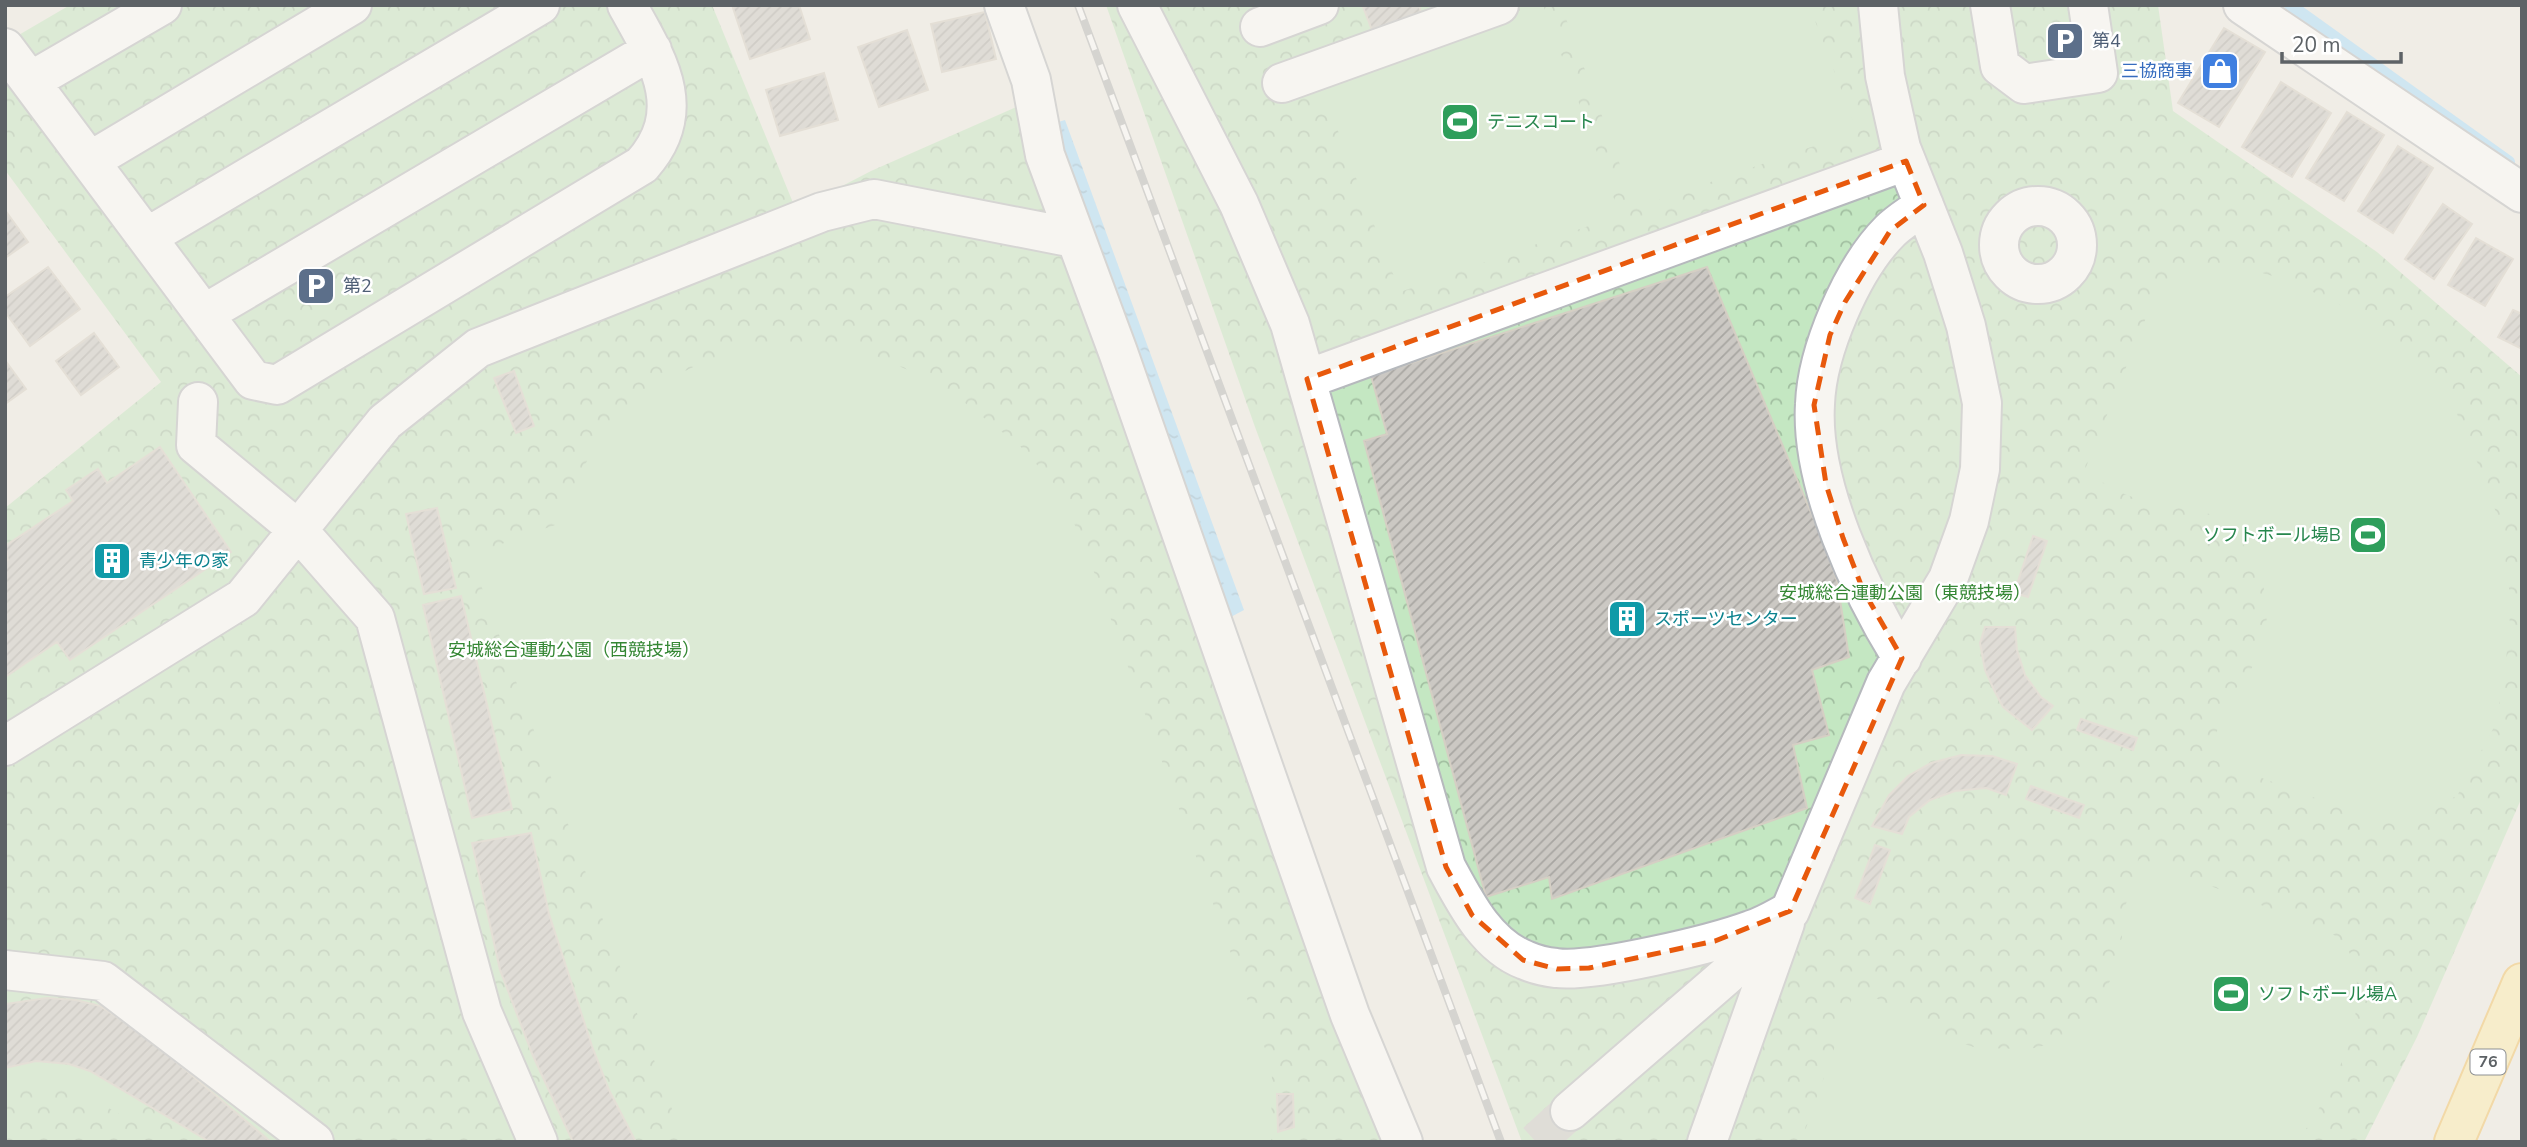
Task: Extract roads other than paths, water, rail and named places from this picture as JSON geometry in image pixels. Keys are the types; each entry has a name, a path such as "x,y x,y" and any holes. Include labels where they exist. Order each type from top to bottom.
{"main road":[{"name":"76","path":"2454,1142 2522,983"}],"street":[{"path":"31,82 162,5"},
{"path":"90,162 352,5"},
{"path":"147,237 540,5"},
{"path":"5,48 253,380 276,385 642,165 656,150 667,113 668,92 652,50 627,5"},
{"path":"1004,5 1031,80 1045,155 1127,378 1350,1015 1403,1142"},
{"path":"1137,5 1239,204 1290,324 1446,867 1472,915 1498,942 1523,960 1557,969 1589,968 1715,941 1753,930 1790,911"},
{"path":"1260,27 1319,5"},
{"path":"1282,83 1499,5"},
{"path":"1707,1142 1790,911 1886,683 1948,579 1969,521 1980,468 1982,403 1966,326 1906,161 1885,76 1878,5"},
{"path":"1990,5 2000,66 2024,84 2098,73 2088,5"},
{"path":"2243,5 2522,193"},
{"path":"204,314 652,50"},
{"path":"1307,379 1906,161"},
{"path":"5,746 243,598 296,528 385,422 478,348 822,212 874,199 1064,236"},
{"path":"1902,658 1863,590 1843,538 1826,484 1814,405 1830,335 1845,302 1890,231 1924,205"},
{"path":"198,402 196,446 296,528 375,618 482,1012 533,1141"},
{"path":"1570,1111 1727,975 1790,911"},
{"path":"5,970 103,981 314,1142"}],"water":[{"path":"1065,120 1244,610 1227,619 1048,125"}],"waterway":[{"path":"2290,5 2509,162"}],"tunnel":[{"path":"1536,1142 1570,1111"}],"railway":[{"path":"1078,5 1501,1142"}],"place":[{"name":"第4","path":"2065,41"},
{"name":"三協商事","path":"2220,71"},
{"name":"テニスコート","path":"1460,122"},
{"name":"第2","path":"316,286"},
{"name":"ソフトボール場B","path":"2368,535"},
{"name":"青少年の家","path":"112,561"},
{"name":"スポーツセンター","path":"1627,619"},
{"name":"ソフトボール場A","path":"2231,994"}],"park label":[{"name":"安城総合運動公園（東競技場）","path":"1905,593"},
{"name":"安城総合運動公園（西競技場）","path":"574,650"}]}
